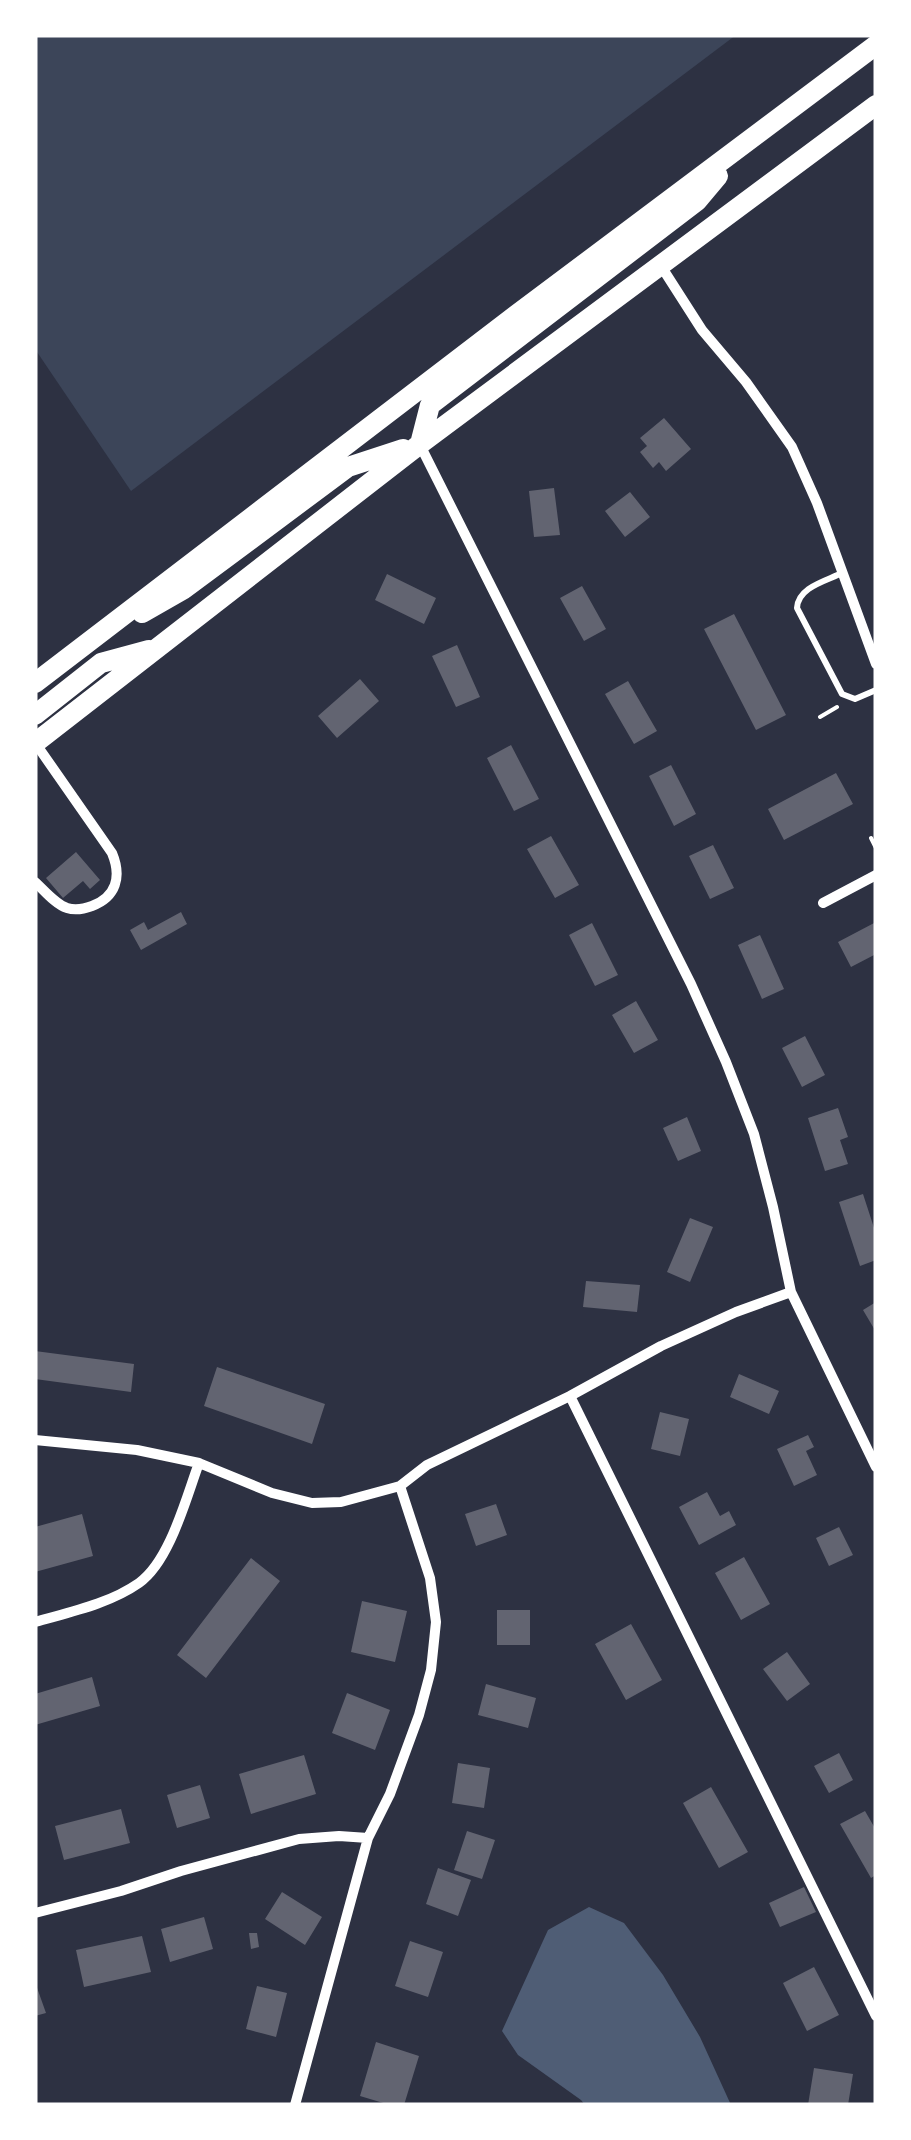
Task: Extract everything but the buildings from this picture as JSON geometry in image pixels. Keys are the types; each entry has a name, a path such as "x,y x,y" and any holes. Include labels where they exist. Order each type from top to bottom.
{"highway":[{"path":"35,683 876,45"},
{"path":"35,743 420,444 876,105"},
{"path":"420,444 430,405 696,200 749,141"},
{"path":"68,656 184,589 348,467 420,444"},
{"path":"35,714 101,663 158,648"}],"street":[{"path":"661,266 702,330 792,446 876,664"},
{"path":"420,444 726,1062 754,1134 791,1292 876,1467"},
{"path":"35,743 112,853 118,874 114,890 104,902 85,909 70,910 35,882"},
{"path":"823,903 876,875"},
{"path":"35,1440 137,1450 200,1463 272,1494 312,1503 341,1502 400,1486 427,1465 570,1396 661,1346 791,1292"},
{"path":"570,1396 876,2016"},
{"path":"35,1622 89,1606 142,1581 173,1534 200,1463"},
{"path":"295,2105 368,1838 390,1794 431,1670 436,1622 430,1578 400,1486"},
{"path":"35,1913 299,1838 368,1838"}],"lane":[{"path":"842,573 802,593 797,600 798,608 842,694 855,699 876,690"}],"path":[{"path":"871,838 876,848"}],"shaded area":[{"path":"35,35 736,35 131,491 35,349"},
{"path":"589,1907 624,1923 663,1975 700,2037 731,2105 585,2105 518,2055 502,2031 548,1930"}]}
